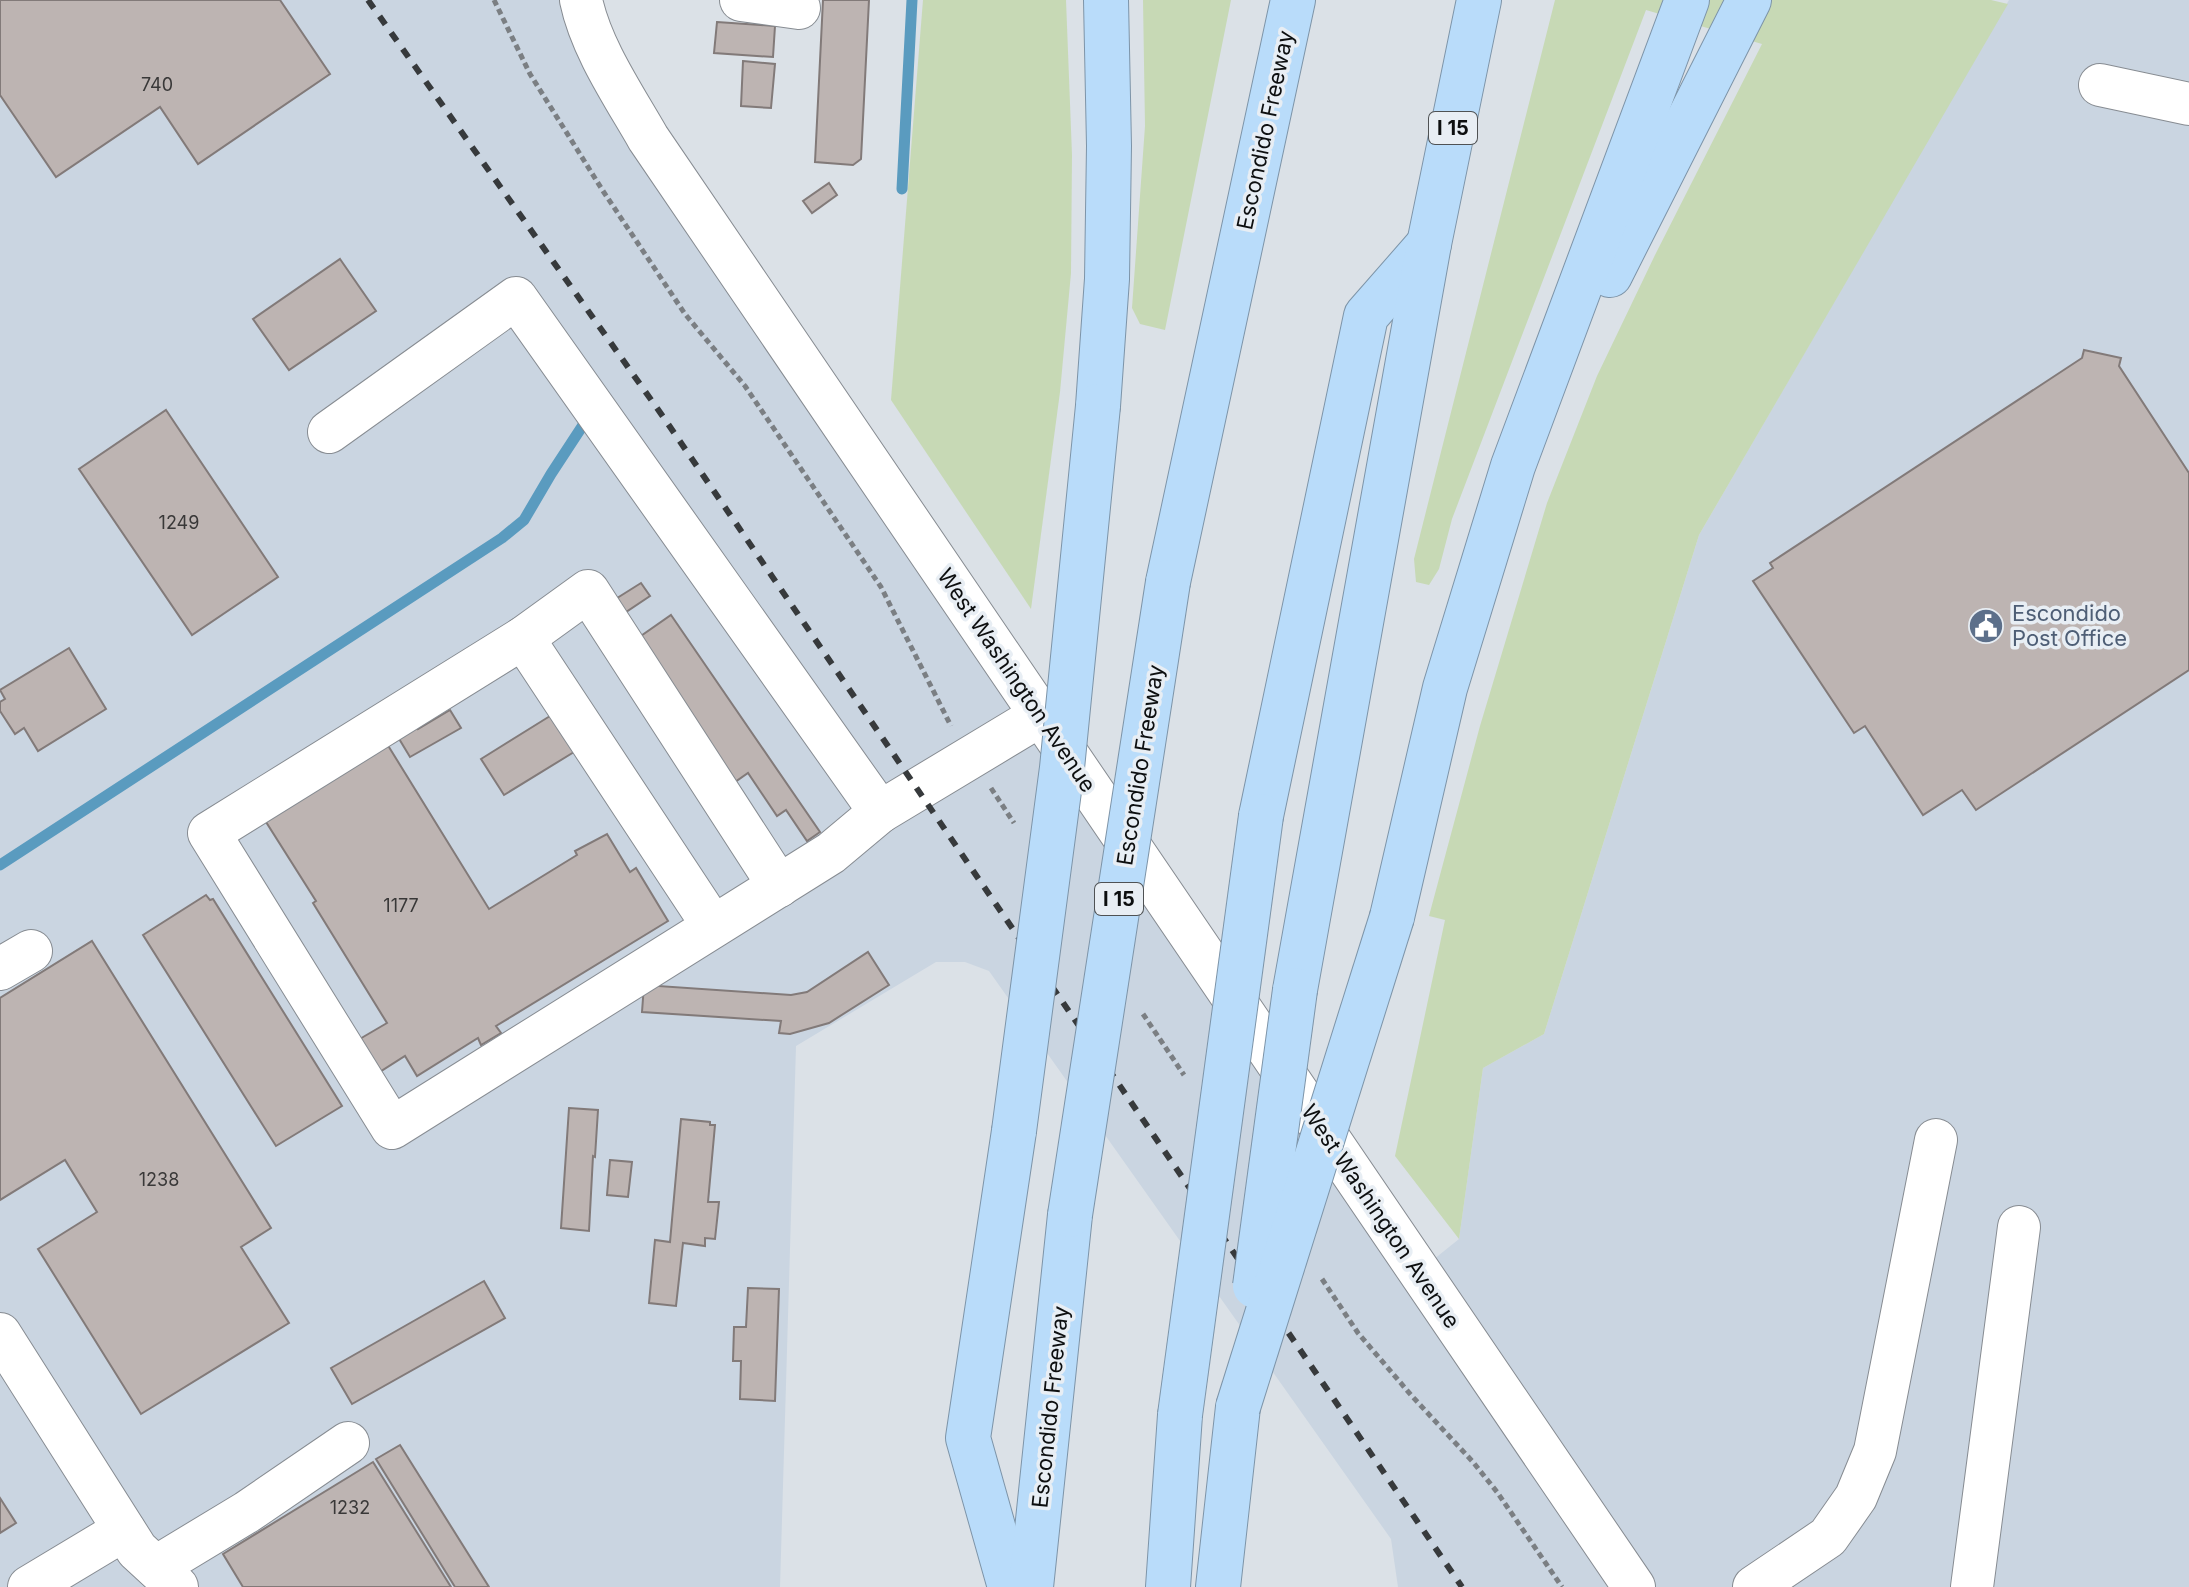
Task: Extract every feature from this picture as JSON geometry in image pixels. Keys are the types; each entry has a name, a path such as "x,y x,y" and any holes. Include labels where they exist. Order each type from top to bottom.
{"highway":[{"path":"1010,1587 968,1438 1014,1131 1062,768 1098,406 1107,279 1109,160 1106,0"},
{"name":"Escondido Freeway","path":"1031,1587 1070,1215 1168,582 1293,0"},
{"path":"1238,1407 1392,917 1445,688 1513,466 1687,0"},
{"path":"1513,466 1749,0"},
{"name":"I 15","path":"1218,1587 1238,1407 1295,990 1429,244 1478,6"},
{"path":"1168,1587 1180,1415 1261,816 1366,316 1429,244"}],"street":[{"name":"West Washington Avenue","path":"581,0 584,16 607,64 648,138 1634,1587"},
{"path":"741,0 799,8"},
{"path":"2100,85 2189,104"},
{"path":"329,432 516,298 880,812"},
{"path":"779,886 588,591 523,638 209,833 392,1128 713,926 779,886 831,853 880,812 1041,715"},
{"path":"523,638 713,926"},
{"path":"1754,1587 1828,1537 1856,1497 1875,1451 1936,1140"},
{"path":"1972,1587 2019,1227"},
{"path":"0,1334 137,1550 167,1577 247,1512 348,1443"},
{"path":"29,1587 124,1530"}],"shaded area":[{"path":"0,0 581,0 1418,1272 1459,1239 1483,1068 1544,1034 1699,535 2009,0 2189,0 2189,1587 1398,1587 1391,1539 989,971 965,962 936,962 796,1046 780,1587 0,1587"}],"green space":[{"path":"923,0 1066,0 1072,155 1071,273 1060,392 1031,609 891,400"},
{"path":"1143,0 1231,0 1165,330 1140,324 1132,308 1145,126"},
{"path":"1555,0 1991,0 2008,4 1699,535 1544,1034 1483,1068 1459,1239 1395,1156 1445,920 1429,916 1480,726 1547,503 1597,376 1762,44 1646,10 1452,519 1439,569 1429,585 1416,582 1414,559"}],"building":[{"path":"0,0 280,0 330,74 198,164 160,107 56,177 0,95"},
{"path":"823,0 869,0 861,159 853,165 815,162"},
{"path":"717,22 775,26 773,57 714,53"},
{"path":"743,61 775,64 771,108 741,106"},
{"path":"829,183 837,195 812,213 803,201"},
{"path":"340,259 376,311 289,370 253,319"},
{"name":"Escondido Post Office","path":"2084,350 2121,358 2119,366 2189,473 2189,670 1976,810 1962,790 1923,815 1865,726 1854,733 1753,581 1773,568 1770,563 2082,358"},
{"path":"166,410 278,577 192,635 79,469"},
{"path":"641,583 650,596 623,614 614,600"},
{"path":"671,615 820,832 807,841 786,810 777,816 748,773 735,782 638,638"},
{"path":"69,648 106,709 38,751 24,728 15,734 0,711 0,702 5,699 0,690"},
{"path":"450,710 461,728 410,757 398,737"},
{"path":"550,716 574,752 504,795 481,759"},
{"path":"384,739 489,909 577,855 575,851 607,834 630,872 636,868 668,921 496,1026 501,1033 481,1045 478,1038 417,1076 405,1056 378,1073 358,1040 387,1023 261,814"},
{"path":"206,895 213,899 342,1106 276,1146 143,935"},
{"path":"92,941 271,1228 241,1247 289,1323 141,1414 38,1249 97,1212 65,1160 0,1200 0,998"},
{"path":"868,952 889,985 829,1023 790,1034 779,1033 781,1021 642,1012 644,985 791,995 807,992"},
{"path":"569,1108 598,1110 589,1231 561,1228"},
{"path":"681,1119 715,1125 708,1202 719,1202 715,1239 705,1238 705,1246 683,1243 676,1306 649,1303 655,1240 670,1242"},
{"path":"610,1160 632,1162 628,1197 607,1195"},
{"path":"484,1281 505,1318 352,1404 331,1368"},
{"path":"748,1288 779,1289 775,1401 740,1399 741,1361 733,1361 734,1327 746,1327"},
{"path":"400,1445 489,1587 455,1587 376,1459"},
{"path":"373,1462 451,1587 243,1587 223,1554"},
{"path":"0,1498 16,1523 0,1533"}],"waterway":[{"path":"902,189 912,0"},
{"path":"0,865 502,538 524,520 587,419"}],"railway":[{"path":"368,0 664,418 1462,1587"}],"place":[{"name":"Escondido Post Office","path":"1986,626"}]}
